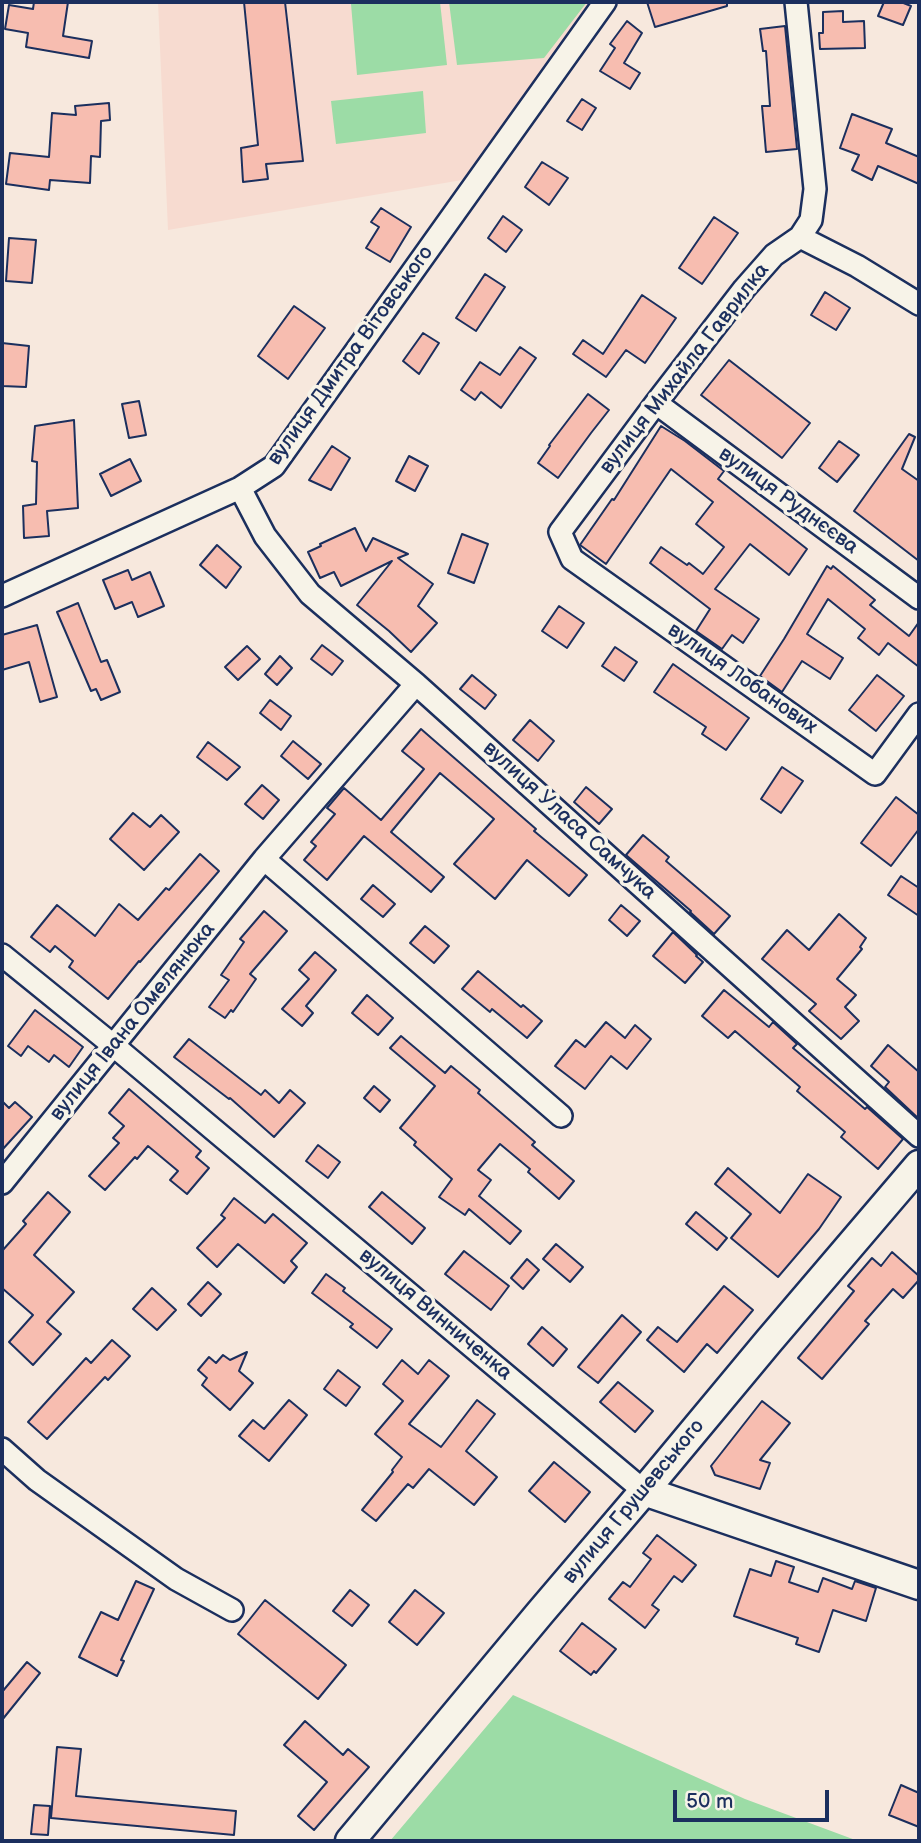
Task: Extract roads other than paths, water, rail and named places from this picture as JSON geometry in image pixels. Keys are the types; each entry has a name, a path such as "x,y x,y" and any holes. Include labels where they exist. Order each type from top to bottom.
{"street":[{"name":"вулиця Дмитра Вітовського","path":"2,596 240,488 274,466 605,2"},
{"path":"796,2 815,189 811,220 800,237 857,266 919,304"},
{"name":"вулиця Михайла Гаврилка","path":"560,532 744,289 774,255 800,237"},
{"name":"вулиця Руднєєва","path":"656,403 919,598"},
{"name":"вулиця Уласа Самчука","path":"240,488 265,536 310,594 416,684 919,1136"},
{"name":"вулиця Лобанових","path":"560,532 572,559 874,774 919,714"},
{"name":"вулиця Івана Омелянюка","path":"2,1184 264,859 416,684"},
{"path":"264,859 561,1116"},
{"name":"вулиця Винниченка","path":"2,955 644,1491 919,1585"},
{"name":"вулиця Грушевського","path":"350,1841 919,1165"},
{"path":"2,1449 37,1480 176,1579 232,1610"}]}
